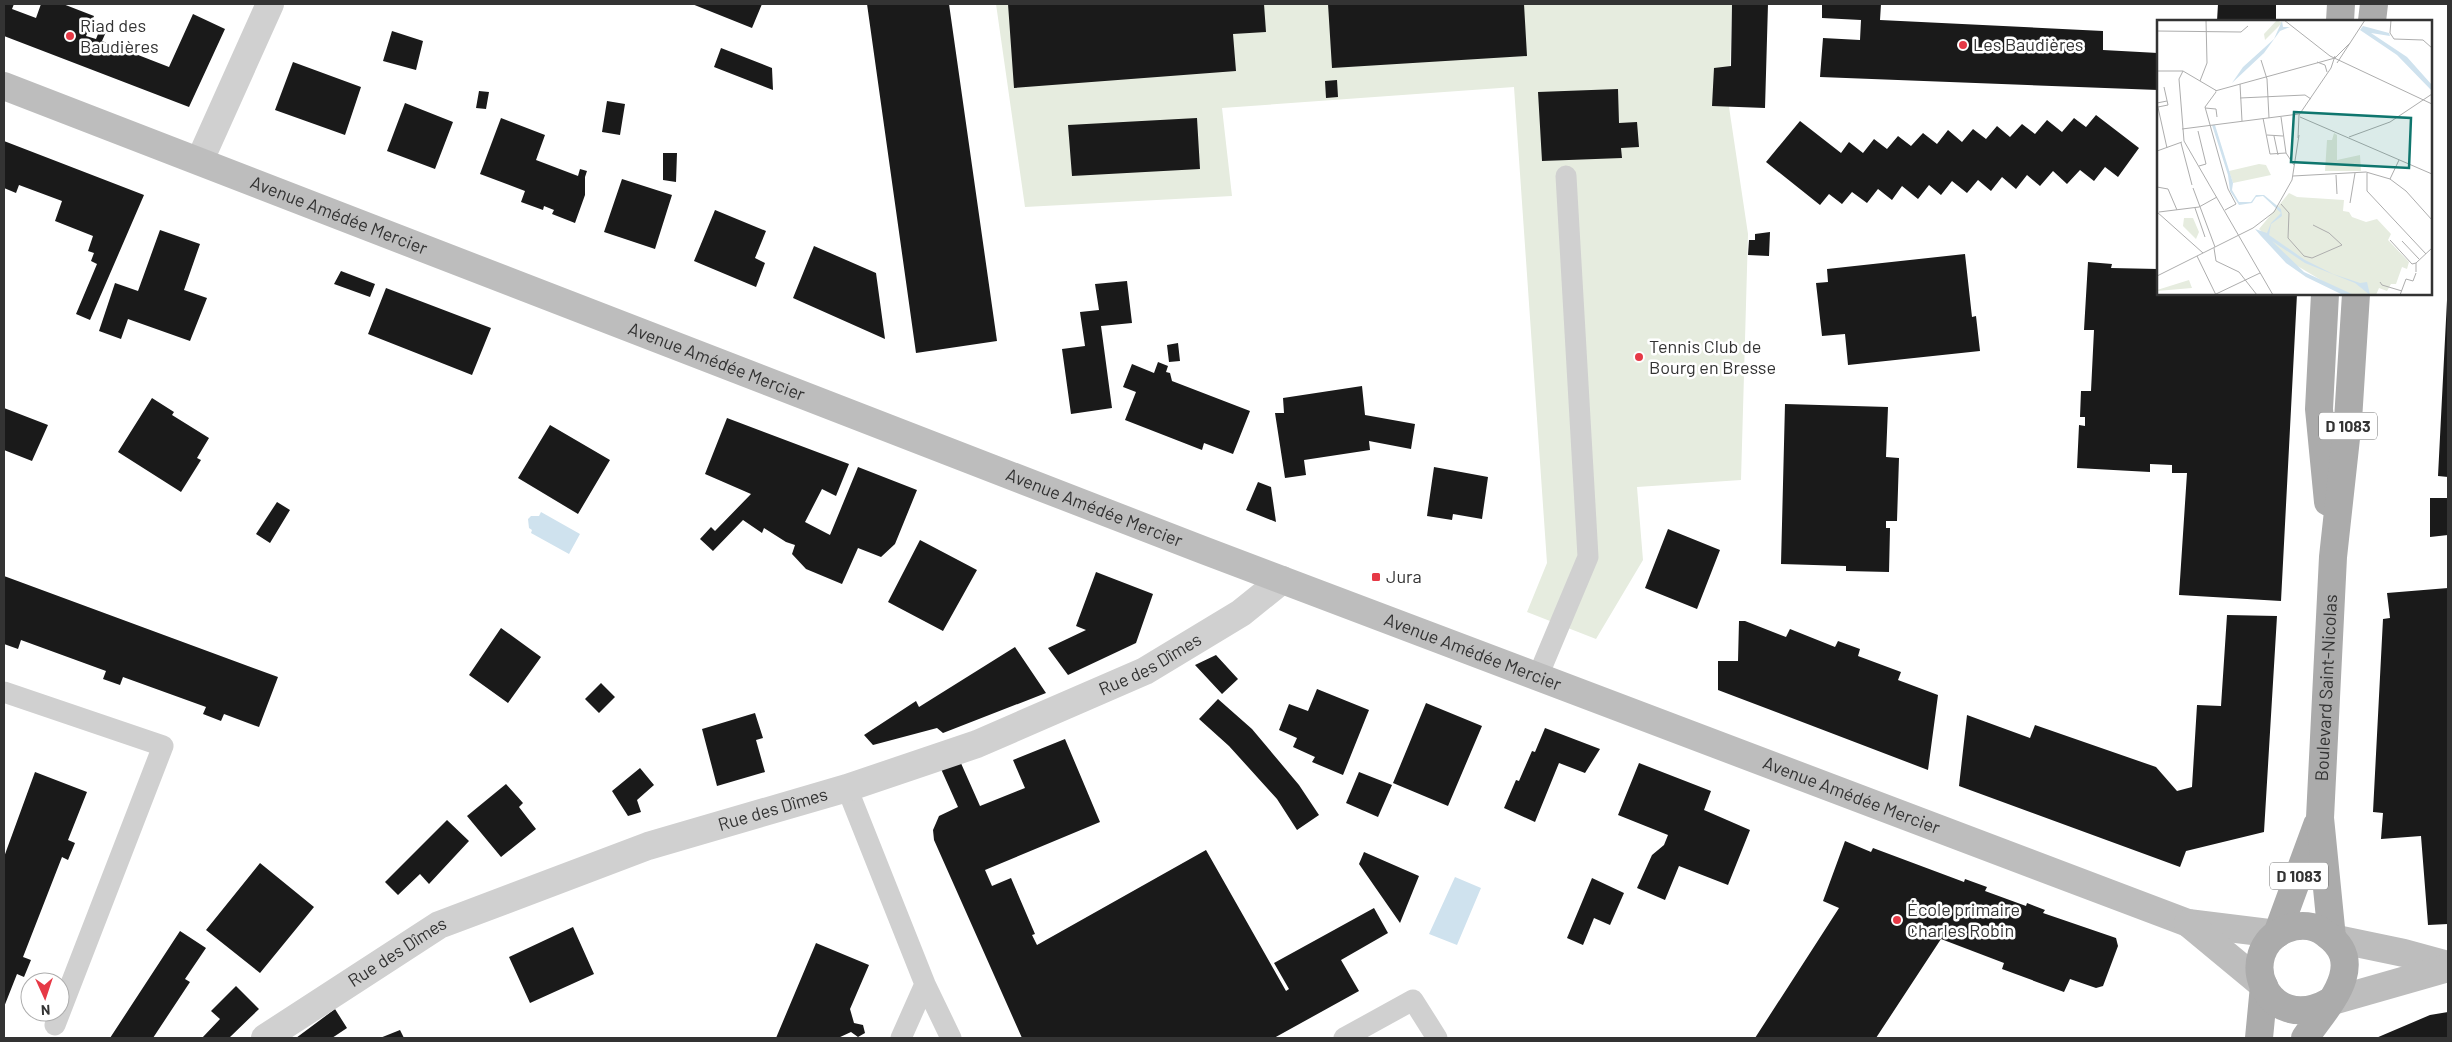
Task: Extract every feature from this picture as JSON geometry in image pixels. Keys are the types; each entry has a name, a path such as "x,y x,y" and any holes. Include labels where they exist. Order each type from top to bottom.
{"main road":[{"path":"2340,20 2341,4"},
{"path":"2372,20 2374,4"},
{"name":"Avenue Amédée Mercier","path":"4,86 200,160 1282,580 2188,922"},
{"name":"Boulevard Saint-Nicolas","path":"2325,295 2319,409 2333,557"},
{"name":"Boulevard Saint-Nicolas","path":"2320,818 2333,557 2348,420 2356,295"},
{"name":"D 1083","path":"2259,1038 2264,986 2260,964 2269,941 2277,934 2320,818"},
{"name":"D 1083","path":"2305,1038 2337,993 2345,972 2341,951 2332,938 2320,818"},
{"path":"2188,922 2277,934 2298,926 2310,926 2332,938 2404,953 2448,966"},
{"path":"2188,922 2264,986 2273,1000 2293,1010 2306,1011 2329,1002 2448,966"}],"street":[{"path":"200,160 270,4"},
{"name":"Rue des Dîmes","path":"265,1038 439,925 648,846 847,788 977,744 1146,671 1242,613 1282,580"}],"lane":[{"path":"1538,676 1588,557 1566,176"},
{"path":"4,692 163,746 55,1025"},
{"path":"847,788 925,984 951,1038"},
{"path":"901,1038 925,984"},
{"path":"1344,1038 1413,1000 1438,1038"}],"shaded area":[{"name":"Tennis Club de Bourg en Bresse","path":"996,4 1732,4 1729,107 1748,234 1741,480 1637,487 1643,560 1596,639 1527,612 1547,563 1514,87 1222,108 1232,196 1025,207"}],"water":[{"path":"541,512 580,534 569,554 531,533 532,530 529,528 528,519 531,516 539,516"},
{"path":"1455,877 1481,888 1457,945 1429,934"}],"building":[{"path":"4,4 14,4 12,9 36,18 41,4 63,4 94,16 86,36 96,39 100,29 106,32 102,41 169,67 193,14 225,29 189,107 4,36"},
{"path":"692,4 762,4 752,28"},
{"path":"867,4 949,4 997,341 916,353"},
{"path":"1008,4 1264,4 1266,32 1233,34 1236,71 1014,88"},
{"path":"1328,4 1524,4 1527,56 1332,68"},
{"path":"1732,4 1768,4 1765,108 1712,106 1714,68 1731,66"},
{"name":"Les Baudières","path":"1822,4 1881,4 1880,20 2103,31 2103,50 2157,53 2157,90 1820,77 1823,38 1860,40 1861,20 1822,18"},
{"path":"2218,4 2276,4 2276,20 2217,20"},
{"path":"392,31 423,41 416,70 383,61"},
{"path":"721,48 772,68 773,90 714,67"},
{"path":"293,62 361,87 345,135 275,110"},
{"path":"1337,80 1338,97 1326,98 1325,81"},
{"path":"1618,89 1619,123 1637,122 1639,147 1621,148 1622,158 1542,161 1538,92"},
{"path":"479,91 489,92 486,109 476,108"},
{"path":"607,101 625,104 620,135 602,132"},
{"path":"405,103 453,122 435,169 387,151"},
{"path":"2096,115 2139,148 2118,177 2105,167 2094,181 2080,170 2067,184 2053,171 2040,186 2027,175 2016,189 2002,177 1991,191 1978,180 1967,193 1952,181 1941,195 1929,185 1918,199 1902,186 1892,200 1878,189 1867,203 1852,192 1842,204 1829,194 1820,205 1766,162 1800,121 1841,153 1849,142 1863,153 1874,139 1887,149 1898,136 1911,146 1923,133 1937,144 1948,130 1962,142 1973,129 1986,139 1997,126 2010,137 2022,124 2035,134 2047,120 2062,132 2074,118 2086,127"},
{"path":"501,118 545,135 536,160 578,176 580,169 587,171 585,195 575,223 552,214 554,210 544,206 543,210 521,202 525,191 480,174"},
{"path":"1197,118 1200,169 1072,176 1068,125"},
{"path":"4,141 144,195 90,320 76,314 97,264 91,261 94,253 88,251 93,236 55,221 62,201 19,185 16,193 4,188"},
{"path":"663,153 677,153 676,182 663,180"},
{"path":"622,179 672,195 655,249 604,232"},
{"path":"715,210 766,231 755,258 765,263 756,287 694,261"},
{"path":"160,230 200,244 184,290 207,298 190,341 128,319 121,339 99,331 115,283 138,291"},
{"path":"1770,232 1769,256 1748,255 1749,240 1755,240 1755,234"},
{"path":"814,246 876,273 885,339 793,298"},
{"path":"1965,254 1972,317 1976,316 1980,351 1848,365 1845,334 1822,336 1816,283 1828,282 1827,269"},
{"path":"2088,262 2112,264 2111,268 2157,269 2157,295 2297,295 2281,601 2179,595 2187,473 2172,473 2172,465 2150,464 2150,472 2077,468 2079,425 2085,426 2085,417 2080,417 2081,391 2091,391 2094,330 2084,330"},
{"path":"341,271 375,284 370,297 334,284"},
{"path":"1127,281 1132,323 1101,326 1112,408 1071,414 1062,349 1085,346 1080,312 1099,310 1095,284"},
{"path":"386,288 491,328 472,375 368,334"},
{"path":"2448,300 2448,477 2438,476"},
{"path":"1178,343 1180,361 1169,362 1167,345"},
{"path":"1158,362 1168,366 1166,372 1170,373 1172,381 1250,411 1233,454 1204,443 1202,450 1125,420 1136,392 1123,387 1132,364 1154,373"},
{"path":"1362,386 1365,415 1415,424 1411,449 1369,441 1370,450 1304,460 1306,475 1285,478 1275,413 1284,413 1283,398"},
{"path":"152,398 174,412 172,415 209,438 197,458 201,460 181,492 118,452"},
{"path":"1785,404 1888,407 1886,457 1899,458 1897,521 1886,521 1886,528 1890,528 1889,572 1846,571 1846,566 1781,564"},
{"path":"4,408 48,425 32,461 4,450"},
{"path":"727,418 849,464 836,496 822,489 805,522 830,535 858,467 917,490 895,544 881,557 858,548 842,584 806,569 792,554 795,545 786,542 764,528 762,533 743,520 713,551 700,539 711,527 715,531 751,494 705,474"},
{"path":"550,425 610,460 578,514 518,478"},
{"path":"1434,467 1488,477 1482,519 1453,514 1452,520 1427,516"},
{"path":"1258,482 1271,487 1276,522 1246,510"},
{"path":"2430,498 2448,498 2448,535 2430,537"},
{"path":"277,502 290,510 270,543 256,534"},
{"path":"1668,529 1720,550 1697,609 1645,588"},
{"path":"920,540 977,570 943,631 888,602"},
{"path":"1096,572 1153,594 1136,643 1068,675 1048,648 1086,630 1076,626"},
{"path":"4,576 278,677 259,727 224,714 221,721 203,714 206,707 123,677 120,685 103,679 106,671 21,640 18,649 4,644"},
{"path":"2448,588 2448,924 2428,925 2421,836 2381,839 2383,813 2373,812 2383,619 2390,618 2387,593"},
{"path":"2227,615 2277,616 2264,832 2186,851 2180,867 1959,786 1967,715 2030,738 2035,725 2156,767 2177,791 2192,787 2197,705 2221,706"},
{"path":"1739,621 1745,621 1786,637 1790,629 1835,647 1838,641 1860,649 1858,656 1901,672 1898,680 1938,695 1928,770 1718,690 1718,661 1738,661"},
{"path":"501,628 541,657 508,703 469,675"},
{"path":"1015,647 1046,693 943,733 937,728 873,745 864,735 916,701 919,707"},
{"path":"1216,655 1238,679 1222,694 1195,665"},
{"path":"601,683 615,697 599,713 585,699"},
{"path":"1317,689 1369,710 1343,775 1312,762 1315,757 1293,747 1297,738 1279,730 1289,704 1308,711"},
{"path":"1218,699 1252,729 1299,785 1319,815 1297,830 1277,799 1229,746 1199,719"},
{"path":"1426,703 1482,726 1448,806 1393,783"},
{"path":"755,713 763,738 756,740 765,772 717,786 702,729"},
{"path":"1545,728 1600,749 1585,773 1559,763 1535,822 1504,808 1516,780 1519,781 1532,751 1535,752"},
{"path":"1065,739 1100,822 985,870 992,886 1011,878 1035,934 1032,935 1037,945 1206,850 1286,991 1289,989 1274,963 1374,908 1388,933 1341,960 1359,991 1274,1038 1022,1038 934,840 933,830 939,816 958,807 941,769 960,761 980,806 1025,788 1013,760"},
{"path":"1639,763 1711,791 1704,810 1750,830 1728,885 1679,866 1665,900 1637,888 1652,855 1664,845 1668,835 1618,815"},
{"path":"640,768 654,785 637,800 641,812 628,816 612,791"},
{"path":"35,772 87,792 68,840 75,843 68,860 62,857 23,957 31,960 26,972 20,972 20,975 17,974 4,1007 4,857"},
{"path":"1359,772 1392,785 1378,817 1346,803"},
{"path":"506,784 523,803 519,807 536,829 501,857 467,816"},
{"path":"447,820 469,841 429,884 420,874 398,895 385,882"},
{"path":"1845,841 1871,852 1873,848 1964,882 1965,879 1987,887 1985,891 2026,906 2027,903 2045,910 2043,913 2116,938 2118,946 2103,986 2096,988 2070,979 2064,992 2002,969 2004,963 1941,939 1876,1038 1755,1038 1839,908 1823,901"},
{"path":"1364,852 1419,876 1400,923 1359,864"},
{"path":"260,863 314,907 260,973 206,930"},
{"path":"1592,878 1624,893 1610,925 1594,918 1583,945 1567,938"},
{"path":"573,927 594,974 530,1003 509,957"},
{"path":"180,931 206,948 185,979 190,982 153,1038 110,1038"},
{"path":"816,943 869,965 850,1009 854,1023 863,1025 865,1033 858,1037 851,1032 838,1038 776,1038"},
{"path":"236,986 259,1009 229,1038 202,1038 220,1019 211,1011"},
{"path":"335,1009 347,1028 332,1038 296,1038"},
{"path":"2448,1012 2448,1038 2376,1038 2430,1015"},
{"path":"400,1030 404,1038 380,1038"}],"place":[{"name":"Riad des Baudières","path":"70,36"},
{"name":"Les Baudières","path":"1963,45"},
{"name":"Tennis Club de Bourg en Bresse","path":"1639,357"},
{"name":"Jura","path":"1376,577"},
{"name":"École primaire Charles Robin","path":"1897,920"}]}
